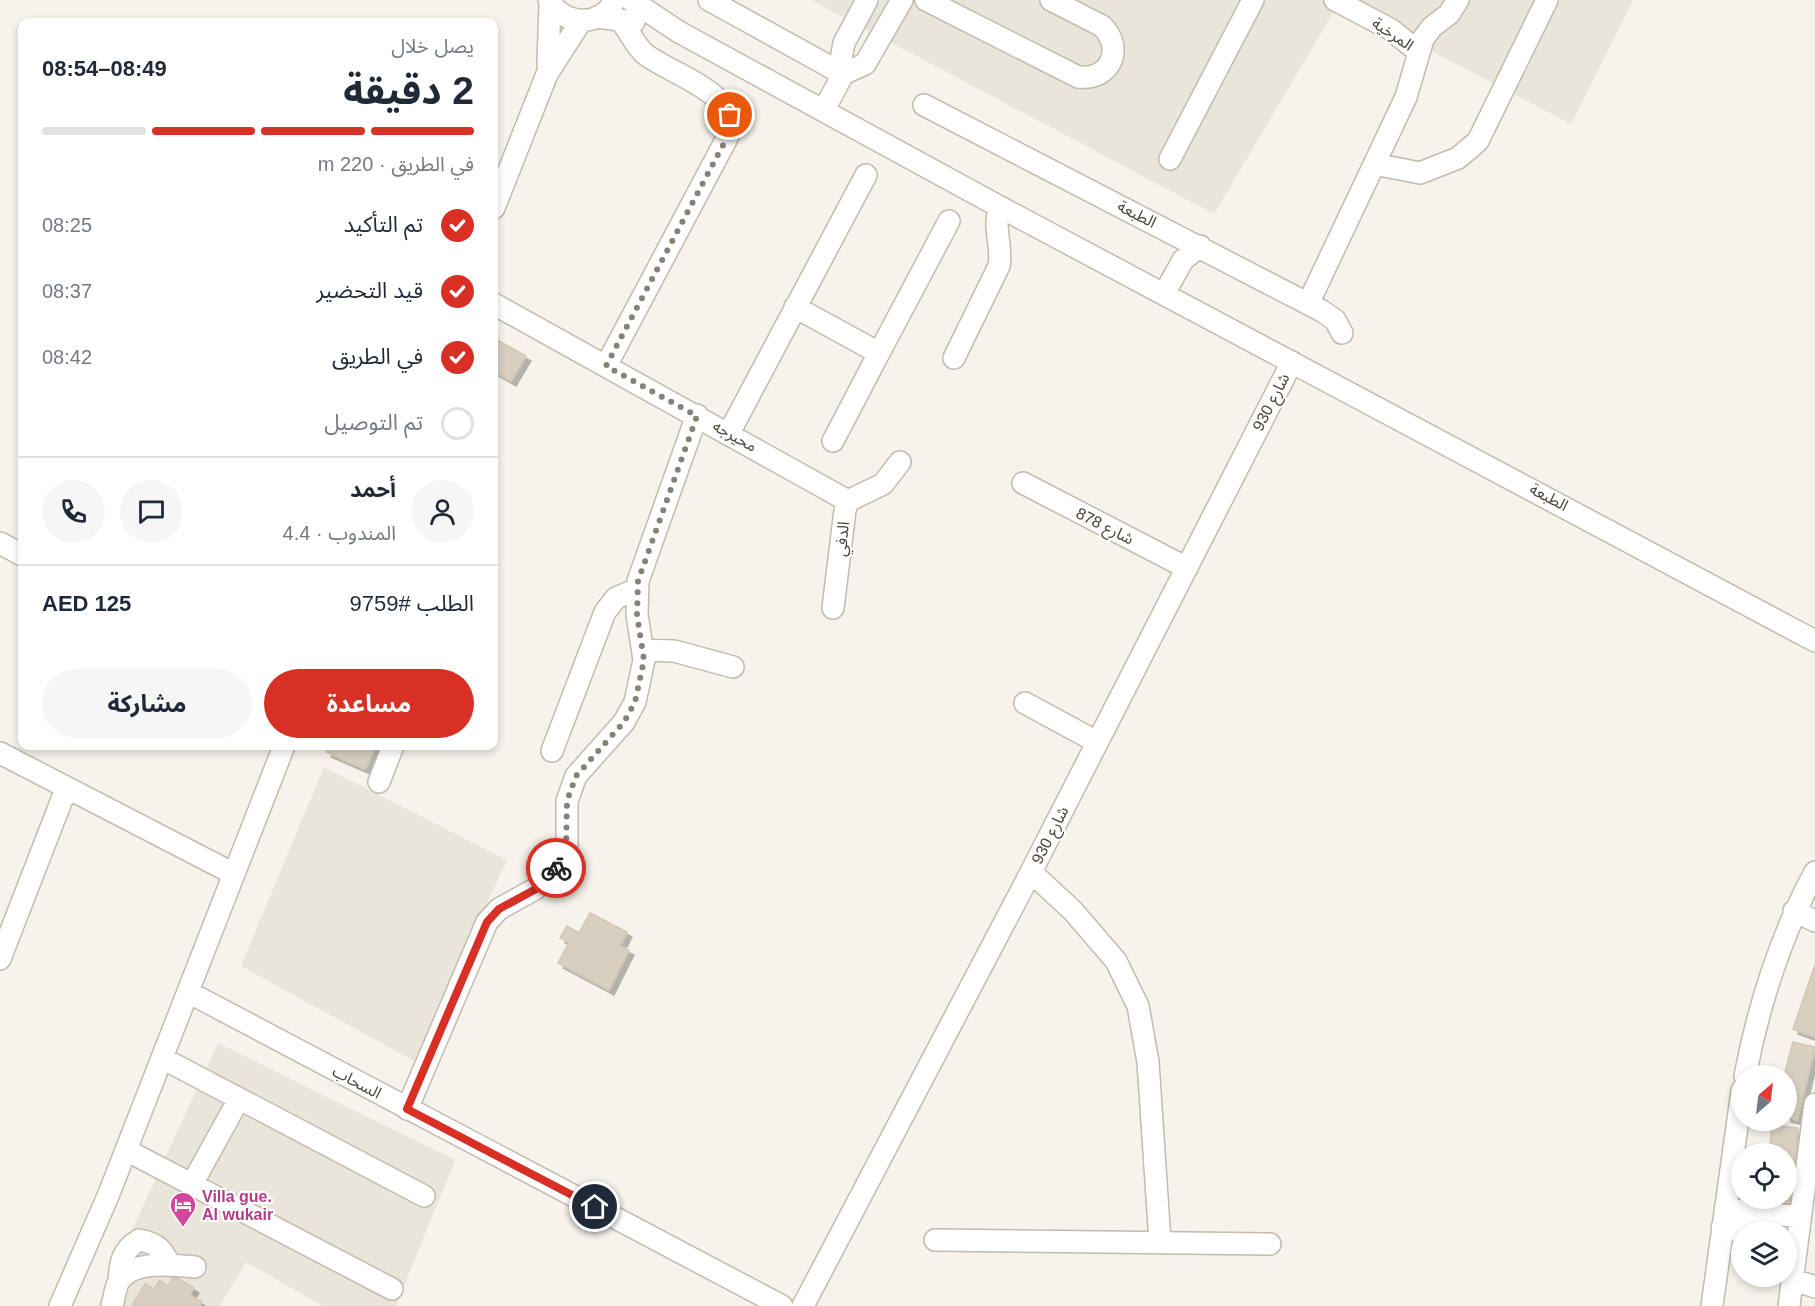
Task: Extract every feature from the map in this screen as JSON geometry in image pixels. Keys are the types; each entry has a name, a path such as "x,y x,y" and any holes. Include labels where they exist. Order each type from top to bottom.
{"street":[{"path":"631,0 679,32"},
{"path":"709,0 843,74"},
{"path":"824,110 843,74 842,51 867,0"},
{"path":"843,74 864,64 902,0"},
{"path":"926,0 1078,77 1095,77 1103,72 1109,66 1114,49 1108,33 1102,26 1051,0"},
{"path":"1170,159 1254,0"},
{"name":"المرخية","path":"1335,0 1390,29 1419,52"},
{"path":"1308,303 1411,86 1419,52 1427,33 1449,14 1458,0"},
{"path":"1374,164 1420,173 1458,158 1478,141 1547,0"},
{"path":"550,1 563,15 589,19 617,10 679,32"},
{"path":"498,198 547,74 551,38 550,1"},
{"path":"606,366 726,140 731,124 730,115 721,100 645,54 617,10"},
{"path":"547,74 589,19"},
{"name":"الطبعة","path":"679,32 1000,207 1811,638"},
{"name":"الطبعة","path":"924,105 1308,303 1329,315 1342,333"},
{"path":"729,433 866,176"},
{"path":"954,358 999,266 1000,253 996,227 1000,207"},
{"path":"833,441 950,221"},
{"path":"1164,294 1183,260 1200,246"},
{"name":"محيرجه","path":"498,306 848,501"},
{"path":"795,307 879,353"},
{"name":"شارع 930","path":"803,1306 1031,872 1292,362"},
{"path":"407,1109 487,922 499,909 536,889 561,862 567,844 566,814 571,788 584,765 630,713 641,681 644,650 637,615 637,589 642,564 697,416"},
{"name":"الدفي","path":"833,608 848,501 884,484 900,462"},
{"name":"شارع 878","path":"1023,483 1187,568"},
{"path":"0,543 18,553"},
{"path":"552,751 605,612 616,598 637,589"},
{"path":"644,650 674,651 733,667"},
{"path":"1025,703 1097,742"},
{"path":"60,1306 90,1241 282,750"},
{"path":"379,782 391,750"},
{"path":"0,753 234,874"},
{"path":"0,959 66,789"},
{"path":"1031,872 1073,911 1116,961 1138,1006 1148,1062 1160,1242"},
{"path":"1748,1065 1769,974 1794,911 1815,873"},
{"path":"1794,911 1815,921"},
{"name":"السحاب","path":"188,992 782,1306"},
{"path":"162,1058 424,1196"},
{"path":"192,1184 239,1099"},
{"path":"1796,1221 1815,1104"},
{"path":"1712,1306 1736,1131"},
{"path":"126,1150 392,1289"},
{"path":"1723,1219 1737,1221"},
{"path":"1723,1219 1731,1223"},
{"path":"935,1240 1270,1244"},
{"path":"112,1306 119,1281 135,1270 156,1265 195,1267"},
{"path":"1797,1281 1815,1287"},
{"path":"1789,1306 1791,1287"}],"shaded area":[{"path":"811,0 1633,0 1571,124 1339,3 1214,214"},
{"path":"324,767 507,860 414,1061 241,966"},
{"path":"218,1043 455,1160 396,1306 323,1306 246,1262 220,1306 97,1306"}],"building":[{"path":"498,340 526,356 511,381 498,373"},
{"path":"327,750 374,750 365,769 326,752"},
{"path":"590,913 627,932 620,946 629,950 609,990 558,963 569,942 560,938 567,926 579,933"},
{"path":"1815,965 1815,1037 1793,1029"},
{"path":"1793,1042 1815,1047 1797,1120 1797,1065 1787,1065"},
{"path":"1798,1128 1797,1143 1770,1143 1771,1131 1797,1131"},
{"path":"174,1276 194,1288 190,1295 202,1302 200,1306 132,1306 145,1284 154,1289 160,1280 168,1286"}],"way so far":[{"path":"556,868 566,850 567,801 576,776 594,753 624,722 635,702 644,660 637,615 638,581 642,564 697,416 606,366 730,132 730,115"}],"place":[{"name":"Villa gue. Al wukair","path":"183,1228"}],"route":[{"path":"556,868 536,889 518,901 499,909 487,922 407,1109 595,1207"}]}
